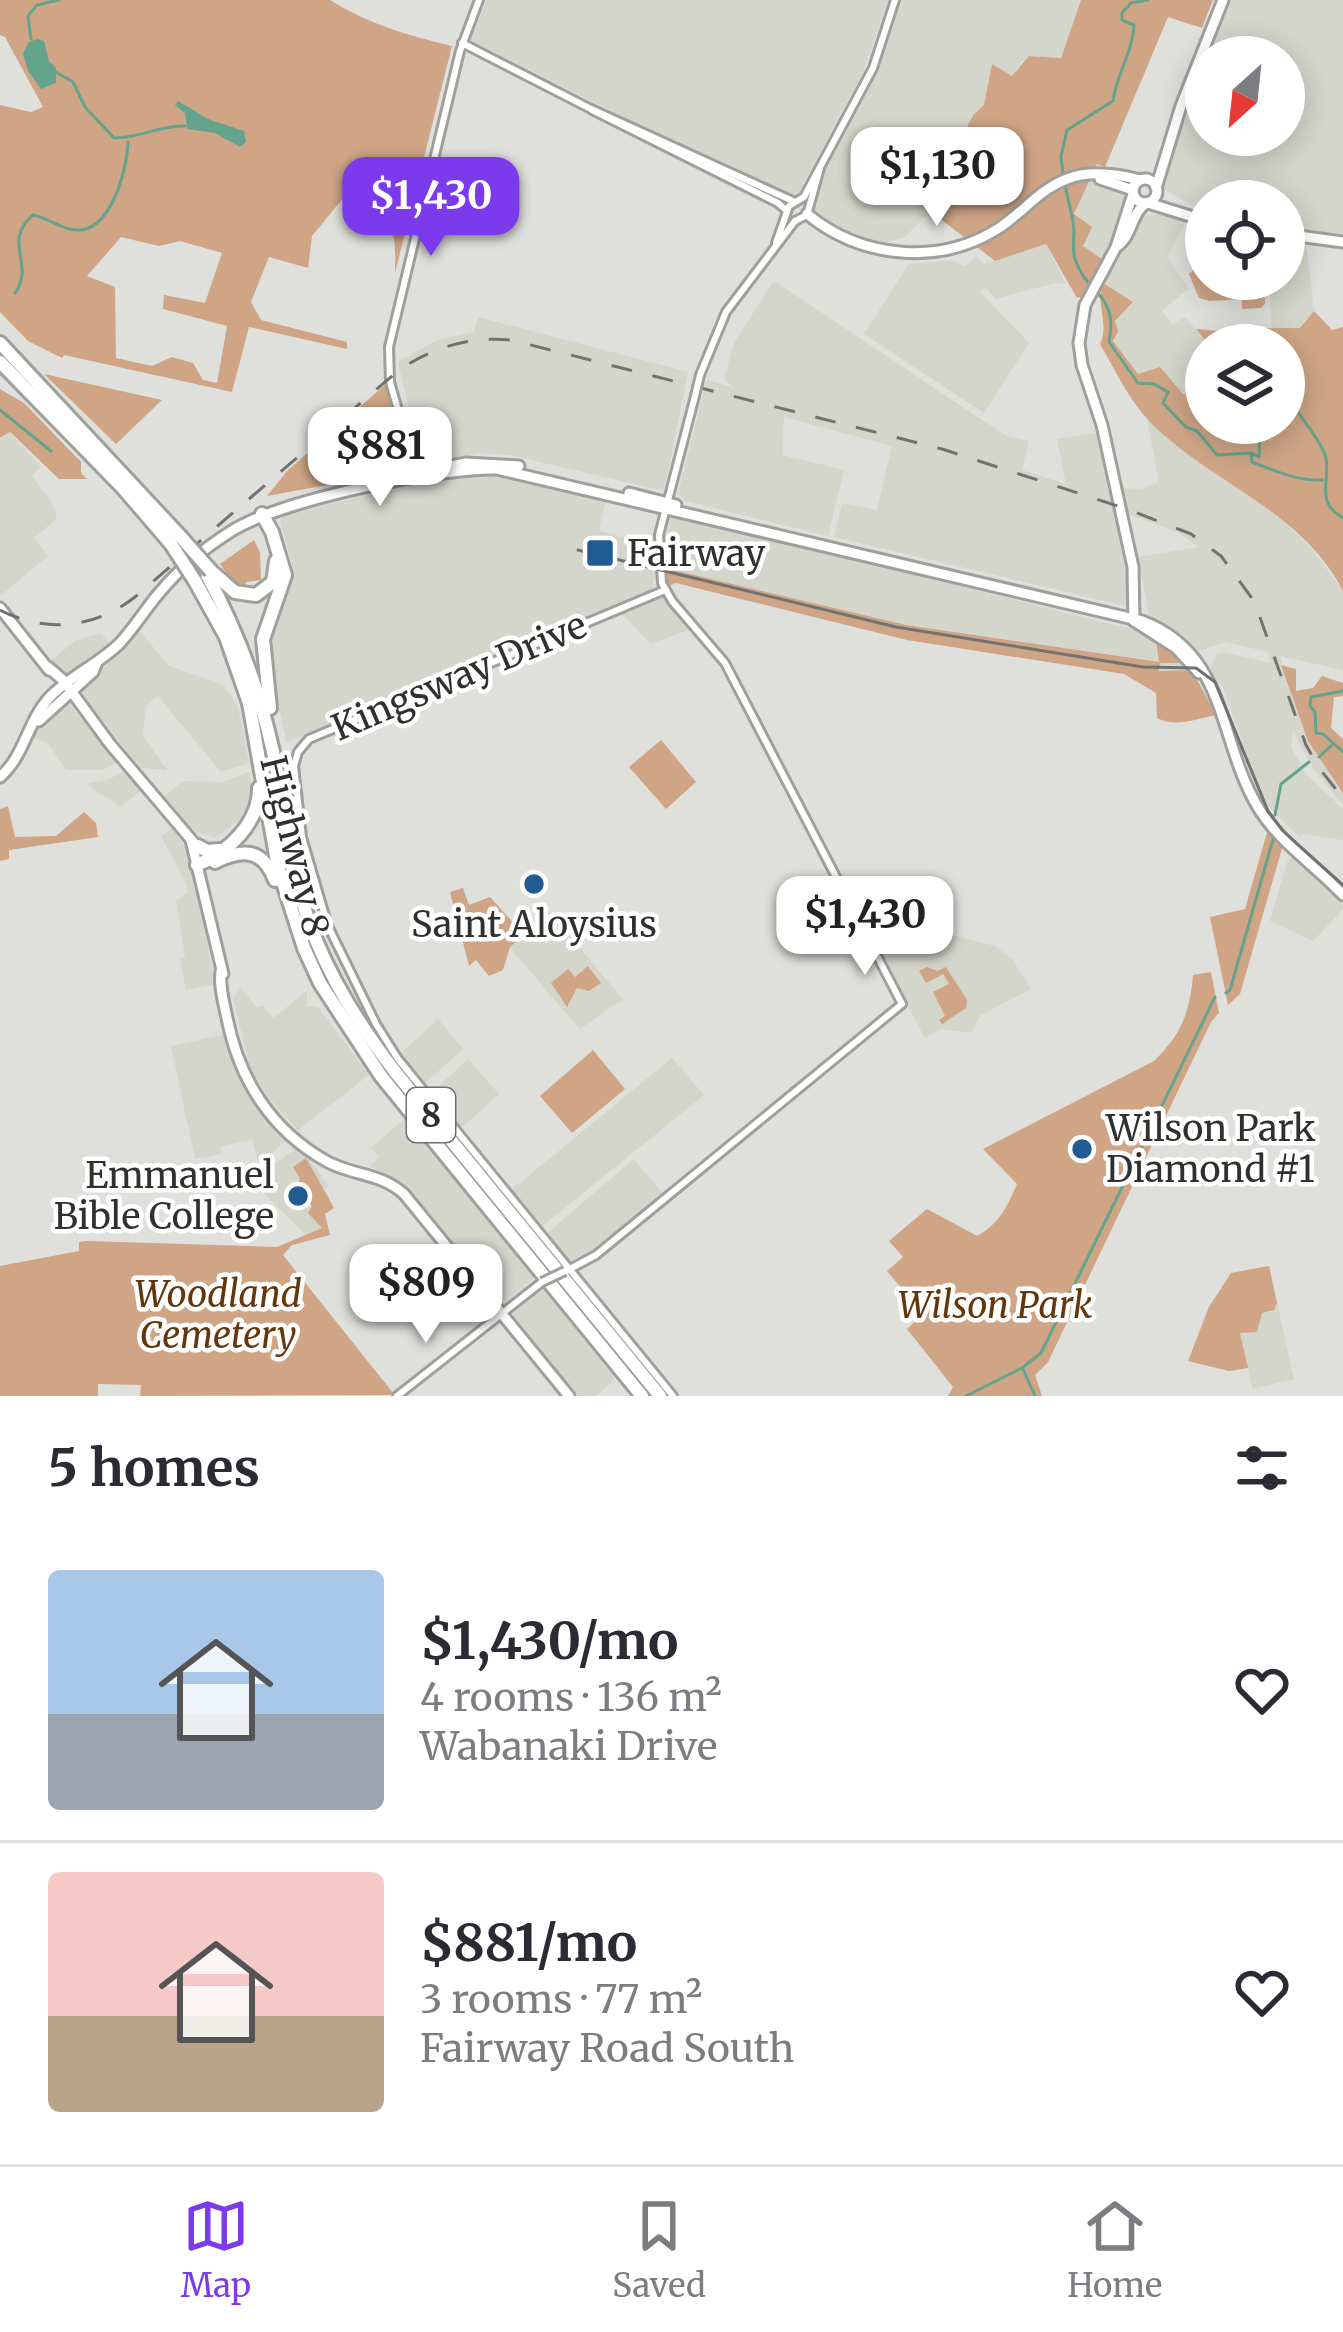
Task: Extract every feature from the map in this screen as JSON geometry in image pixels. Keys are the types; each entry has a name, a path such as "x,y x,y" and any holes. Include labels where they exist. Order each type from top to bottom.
{"highway":[{"name":"Highway 8","path":"0,344 176,540 204,575 236,629 256,683 278,867 320,983 366,1057 639,1396"},
{"name":"Highway 8","path":"0,362 176,540"},
{"path":"204,575 246,596 266,590 273,582 276,561 268,512"},
{"path":"201,866 255,817 266,754 263,639 285,575 268,512"},
{"name":"Highway 8","path":"266,754 297,882 332,976 361,1026 656,1396"},
{"path":"194,843 207,851 221,850"},
{"path":"201,866 238,852 256,855 268,865 291,913"}],"main road":[{"path":"1114,252 1125,240 1137,211 1157,191 1166,151 1223,0"},
{"path":"1134,621 1133,567 1078,343 1088,298 1114,252 1138,186 1166,151"},
{"path":"798,215 866,250 899,258 930,258 986,242 1054,187 1080,177 1157,191 1185,209"},
{"path":"1138,186 1138,201 1185,214"},
{"path":"1305,237 1343,242"},
{"path":"0,777 20,753 31,729 66,688 93,672 175,576 229,532 294,500 452,464 507,464 1166,631 1196,657 1246,785 1262,813 1343,895"},
{"path":"268,512 452,472 486,469 667,506"},
{"path":"1116,616 1136,597"},
{"path":"0,608 194,843 230,1031 245,1081 268,1112 334,1165 371,1174 397,1187 569,1396"},
{"path":"1134,621 1186,657 1216,700"}],"street":[{"path":"416,473 390,382 389,347 463,43 479,0"},
{"path":"398,1396 501,1311 542,1282 596,1255 902,1004 725,663 665,590 657,549 700,375 726,312 798,215 873,68 895,0"},
{"path":"463,43 796,202"},
{"path":"589,107 798,215"},
{"path":"798,215 796,202 820,168"},
{"path":"796,202 798,215"},
{"name":"Kingsway Drive","path":"665,590 309,739 294,766 302,837 319,902 376,1024 400,1062 673,1396"}],"shaded area":[{"path":"487,0 888,0 863,72 793,203 470,40"},
{"path":"900,0 1081,0 1061,58 1022,61 1012,76 992,65 984,105 974,114 926,208 931,212 903,238 875,245 805,208 874,78"},
{"path":"1230,0 1343,0 1343,235 1305,230 1305,180 1185,180 1185,201 1165,190 1162,171 1185,112 1185,156 1305,156 1305,36 1215,36"},
{"path":"37,39 44,41 56,68 56,83 41,89 23,53"},
{"path":"178,101 208,119 244,131 246,142 240,147 215,133 187,129 185,113 175,105"},
{"path":"1097,163 1129,184 1118,231 1102,259 1083,246 1074,215"},
{"path":"1160,213 1185,222 1167,257 1185,282 1185,291 1162,311 1172,325 1185,317 1191,324 1185,324 1185,394 1138,375 1113,341 1115,321 1133,302 1103,283 1141,217"},
{"path":"1046,244 1066,284 996,299 986,288 979,291 1029,343 984,413 864,334 909,264 952,260 964,266 977,256 983,264"},
{"path":"1306,244 1314,311 1303,324 1272,324 1270,300 1305,300"},
{"path":"774,281 1009,437 1029,441 1022,470 1066,484 1057,439 1096,433 1122,548 1126,606 834,537 842,503 877,510 892,446 784,417 782,455 844,470 828,536 685,501 678,493 707,380 734,388 724,379 735,341"},
{"path":"478,317 688,372 664,491 510,455 480,453 422,464 398,362 437,340 474,332"},
{"path":"1147,419 1207,468 1265,503 1312,549 1343,591 1343,670 1280,656 1308,741 1343,793 1343,805 1315,771 1293,732 1291,747 1305,773 1343,809 1343,840 1299,837 1270,808 1223,688 1211,670 1215,655 1221,652 1271,663 1268,652 1225,642 1197,652 1184,636 1149,616 1138,557 1199,547 1177,532 1128,514 1120,488 1141,489 1159,482"},
{"path":"10,433 41,467 32,475 57,518 34,538 48,556 0,596 0,440"},
{"path":"494,474 606,499 599,531 650,544 655,574 652,589 287,742 267,659 293,566 280,522 284,514 461,475"},
{"path":"676,515 1139,631 1156,639 1160,663 1185,663 1191,670 1151,671 903,631 665,568 666,537 670,518"},
{"path":"663,596 693,628 651,644 622,614"},
{"path":"138,629 169,666 222,684 238,707 249,763 221,772 158,696 146,706 143,736 167,770 140,768 79,690 123,650"},
{"path":"101,633 109,644 72,675 60,674 50,662 76,640"},
{"path":"67,702 117,762 103,770 66,770 48,743 32,738"},
{"path":"125,770 142,790 121,807 86,784 110,779"},
{"path":"249,772 254,800 247,814 216,838 192,830 165,796 183,781 222,782"},
{"path":"172,828 190,854 215,984 186,990 176,900 188,893 187,884 161,836"},
{"path":"1293,854 1343,904 1313,941 1270,921"},
{"path":"549,912 623,999 580,1029 509,947"},
{"path":"920,927 995,946 1012,959 1031,989 981,1015 971,1033 941,1029 925,1038 883,958 916,942"},
{"path":"241,988 257,1008 262,1005 273,1018 307,991 307,1006 318,1007 369,1075 298,1130 267,1096 250,1068 233,998"},
{"path":"438,1019 463,1049 423,1085 399,1055"},
{"path":"226,1034 239,1079 288,1139 259,1164 252,1140 221,1146 221,1154 195,1159 171,1046"},
{"path":"672,1058 704,1095 540,1228 510,1191"},
{"path":"468,1059 499,1094 460,1129 430,1094"},
{"path":"407,1117 536,1276 506,1300 500,1299 405,1186 370,1166 379,1157 371,1147"},
{"name":"Emmanuel Bible College","path":"296,1149 329,1186 324,1190 330,1198 315,1211 328,1228 312,1241 266,1195 258,1175"},
{"path":"634,1159 663,1194 588,1253 568,1261 546,1234"},
{"path":"1269,1266 1294,1379 1253,1389 1248,1368 1229,1371 1188,1361 1209,1307 1231,1273"},
{"path":"545,1288 615,1379 596,1396 577,1396 512,1314 522,1301"}],"green space":[{"path":"0,0 330,0 390,28 452,46 395,273 393,232 384,213 348,192 312,236 308,268 269,257 251,302 261,320 347,342 347,349 249,327 232,392 62,358 28,341 0,312 0,105 31,112 43,107 0,35","holes":["121,237 159,246 180,241 222,253 205,303 164,295 163,309 227,326 217,383 203,380 193,363 172,357 152,366 116,358 115,287 87,276"]},
{"path":"1081,0 1213,0 1202,28 1168,17 1105,167 1097,164 1074,214 1092,227 1083,246 1102,259 1084,296 1077,298 1046,244 995,261 925,207 974,114 984,105 992,64 1012,76 1029,56 1061,58"},
{"path":"1103,283 1133,302 1115,321 1118,331 1113,341 1138,374 1160,367 1185,394 1185,444 1305,444 1303,324 1314,311 1332,330 1343,327 1343,591 1304,539 1174,443 1142,413 1100,344 1104,329"},
{"path":"1242,300 1265,300 1261,308 1242,309"},
{"path":"44,374 162,400 116,444"},
{"path":"386,384 410,464 404,471 267,496 288,470"},
{"path":"0,389 24,403 81,462 81,473 87,479 59,479 10,432 0,438"},
{"path":"254,540 260,552 261,580 246,582 244,588 220,564"},
{"path":"665,568 906,625 1159,662 1156,639 1185,663 1160,663 1159,671 1192,670 1216,715 1164,721 1157,718 1156,693 1124,674 907,640 676,583 668,586"},
{"path":"1281,665 1296,669 1296,691 1313,688 1322,676 1343,683 1343,696 1334,697 1331,728 1343,739 1343,793 1308,741"},
{"path":"661,740 696,782 666,809 629,767"},
{"path":"8,806 15,837 56,836 84,812 96,823 98,837 9,850 9,859 0,861 0,809"},
{"path":"1268,829 1283,845 1240,994 1228,1005 1210,917 1245,909"},
{"path":"463,888 469,905 490,897 524,935 510,947 503,970 489,976 476,960 469,966 450,892"},
{"path":"588,966 601,983 589,991 577,988 567,1007 551,983 568,969 575,977"},
{"path":"927,967 937,971 946,967 967,1000 966,1008 942,1024 939,1020 945,1016 933,992 949,984 943,974 926,983 919,971"},
{"name":"Wilson Park","path":"1211,972 1219,1013 1048,1362 1035,1375 1042,1396 948,1396 953,1387 907,1329 923,1314 887,1271 903,1257 889,1241 927,1209 977,1236 991,1226 1017,1184 983,1149 1154,1061 1182,1022 1193,975"},
{"path":"593,1050 625,1089 572,1133 540,1096"},
{"name":"Woodland Cemetery","path":"306,1158 334,1208 325,1214 330,1235 292,1245 283,1255 393,1393 140,1396 141,1385 98,1384 98,1396 0,1396 0,1266 79,1251 79,1242 86,1241 277,1247 322,1228 308,1213 312,1206 297,1184 300,1179 293,1167"},
{"path":"1269,1266 1277,1303 1274,1310 1262,1313 1257,1332 1240,1333 1248,1368 1229,1371 1188,1361 1209,1307 1231,1273"}],"waterway":[{"path":"31,39 28,16 37,5 59,0"},
{"path":"1063,175 1061,156 1067,130 1113,101 1134,25 1122,20 1122,13 1131,3 1148,0"},
{"path":"54,71 73,82 85,107 114,138 185,126"},
{"path":"15,293 22,272 19,244 24,225 33,215 70,229 96,224 114,200 128,142"},
{"path":"1065,184 1075,259 1106,304 1109,342 1138,383 1154,384 1168,392 1163,403 1185,426"},
{"path":"0,410 51,451"},
{"path":"1305,422 1326,458 1326,498 1343,518"},
{"path":"1208,444 1217,455 1251,453 1259,457 1259,444"},
{"path":"1251,455 1252,462 1278,472 1322,480"},
{"path":"1343,691 1311,697 1310,706 1316,733 1343,752"},
{"path":"1319,757 1333,744"},
{"path":"1275,815 1281,784 1309,762"},
{"path":"1226,993 1274,836"},
{"path":"966,1396 1041,1353 1215,997"},
{"path":"1023,1369 1035,1396"}],"tram line":[{"path":"578,550 896,627 1143,667 1196,668 1215,682 1268,811 1283,831 1343,885"}],"railway":[{"path":"0,610 52,625 87,621 120,607 399,370 453,345 511,340 942,449 1191,534 1221,556 1254,601 1306,745 1343,798"}],"place":[{"name":"Fairway","path":"600,553"},
{"name":"Saint Aloysius","path":"534,884"},
{"name":"Wilson Park Diamond #1","path":"1082,1149"},
{"name":"Emmanuel Bible College","path":"298,1196"}]}
